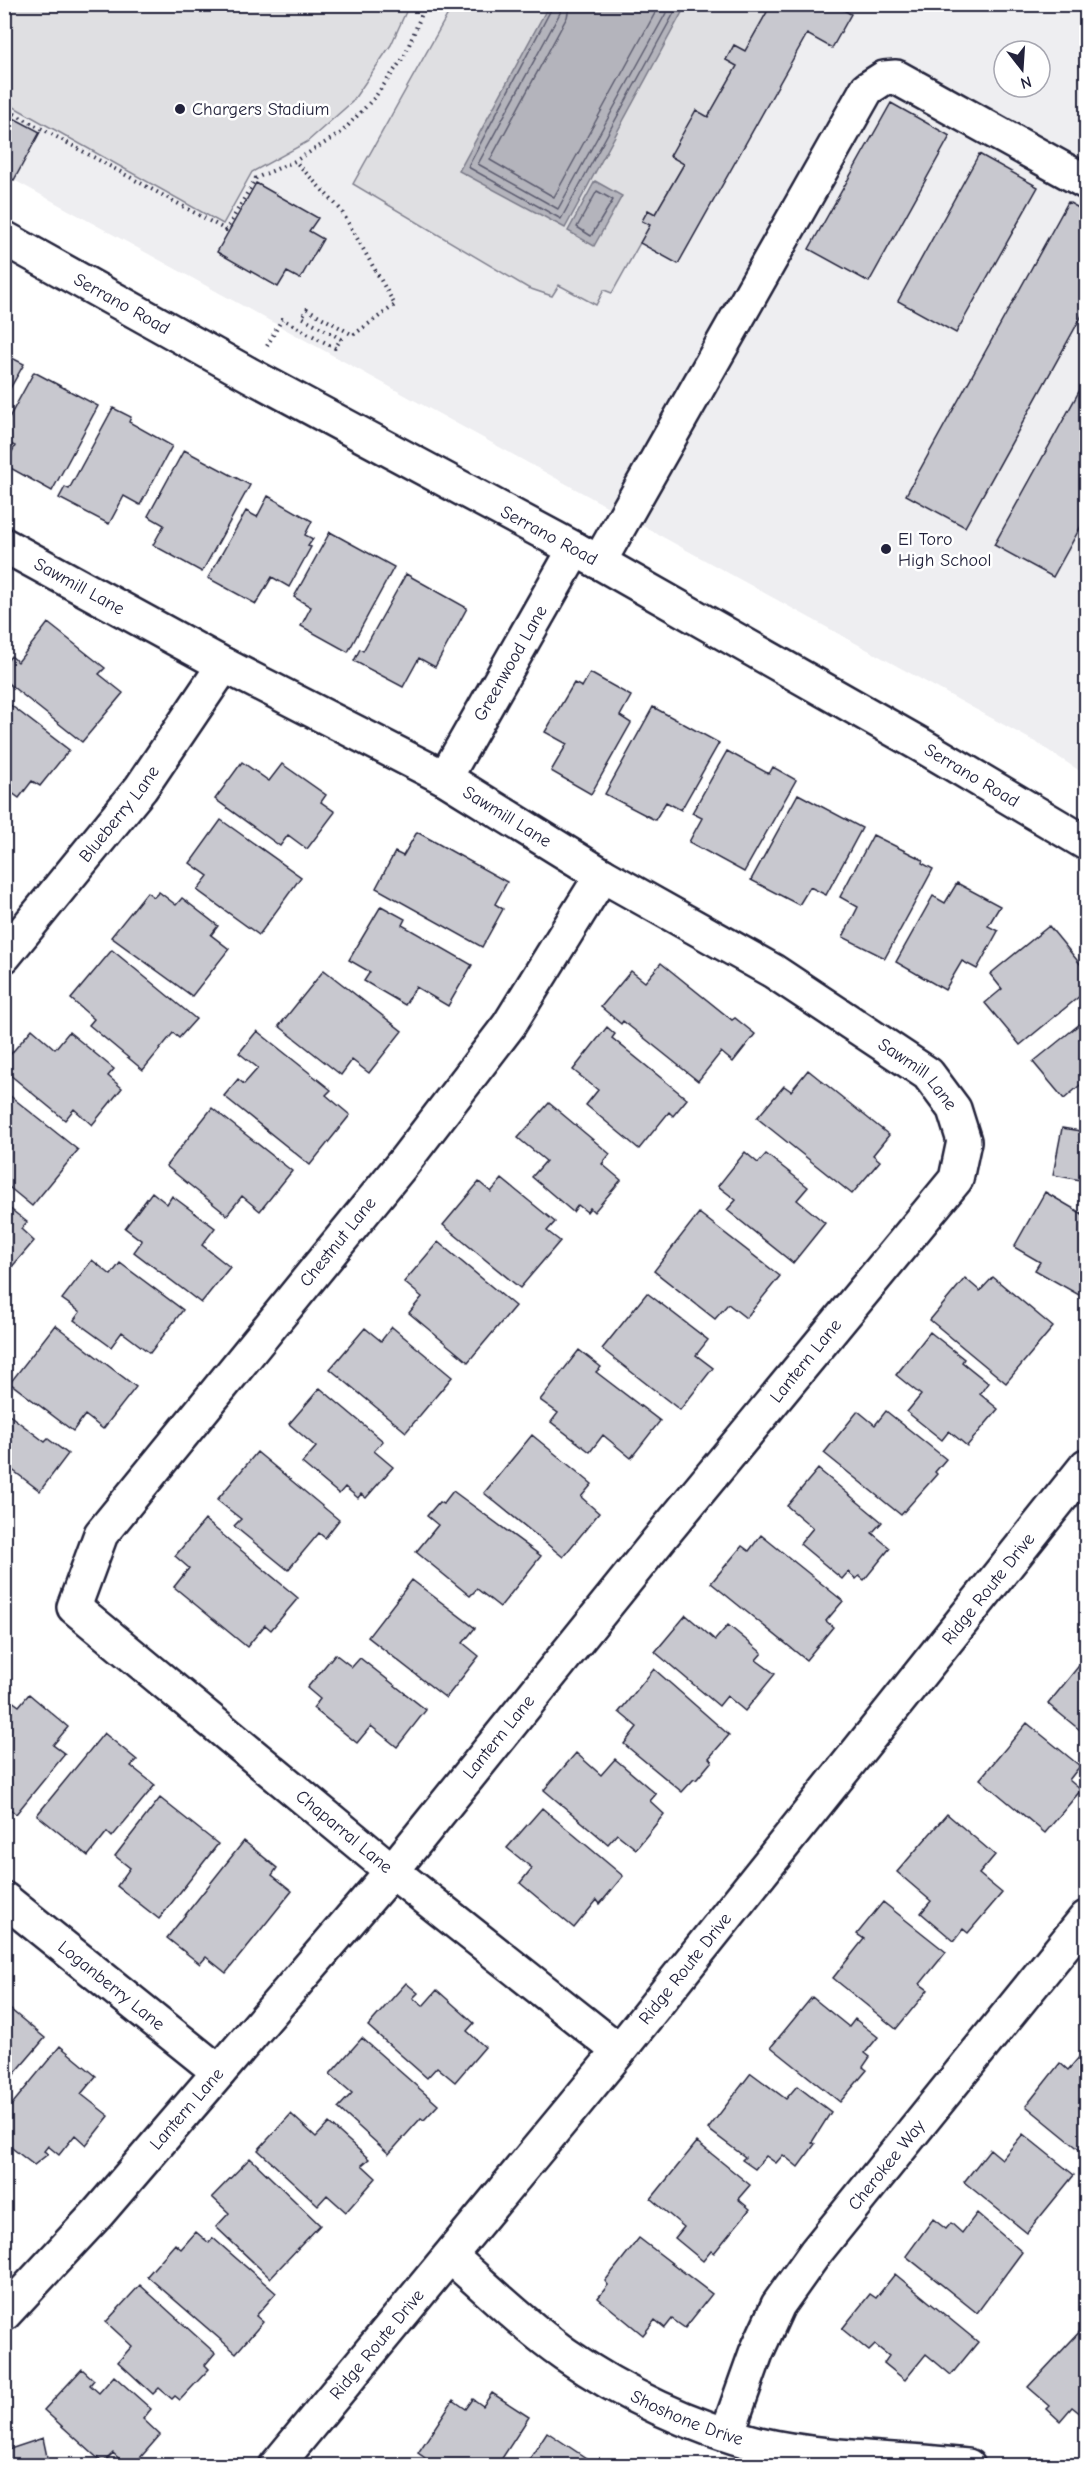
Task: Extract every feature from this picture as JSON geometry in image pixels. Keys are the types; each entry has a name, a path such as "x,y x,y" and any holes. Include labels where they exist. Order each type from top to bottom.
{"street":[{"name":"Greenwood Lane","path":"445,778 587,556 867,89 884,78 896,77 1086,182"},
{"name":"Serrano Road","path":"4,238 250,375 587,556 921,745 1086,843"},
{"name":"Sawmill Lane","path":"4,545 224,665 445,778 602,875 773,971 928,1074 954,1109 964,1141"},
{"name":"Blueberry Lane","path":"4,956 141,788 224,665"},
{"name":"Chestnut Lane","path":"74,1607 101,1534 404,1162 509,1025 602,875"},
{"name":"Lantern Lane","path":"4,2314 98,2212 392,1871 669,1527 956,1179 964,1141"},
{"name":"Ridge Route Drive","path":"276,2466 619,2051 1086,1466"},
{"name":"Chaparral Lane","path":"74,1607 392,1871 619,2051"},
{"name":"Loganberry Lane","path":"4,1899 219,2072"},
{"name":"Cherokee Way","path":"727,2434 756,2353 778,2305 815,2253 1086,1918"},
{"name":"Shoshone Drive","path":"451,2257 564,2353 608,2382 727,2434 804,2452 950,2465"}],"path":[{"path":"4,108 226,230 256,178 296,161 341,133 375,97 404,57 426,4"},
{"path":"250,375 282,319 335,348 341,339 302,317 307,309 353,335 395,305 341,210 296,161"}],"shaded area":[{"name":"Chargers Stadium","path":"5,4 409,5 391,45 352,102 307,142 252,172 223,224 5,102"},
{"path":"761,4 767,12 745,51 734,45 726,60 737,66 708,117 696,111 684,164 655,214 648,210 642,221 650,225 612,293 604,290 596,305 559,285 552,296 528,288 353,184 453,5"},
{"name":"El Toro High School","path":"5,5 1086,5 1086,775 1037,743 5,175"}],"water":[{"path":"549,5 686,5 565,228 459,171"},
{"path":"595,181 622,196 594,246 568,231"}],"building":[{"path":"761,4 833,4 851,14 832,48 807,34 678,264 640,243 650,225 642,221 648,210 655,214 684,164 670,156 696,110 708,117 737,66 726,60 734,45 745,51 767,12 759,7"},
{"path":"891,103 950,136 869,282 809,249"},
{"path":"4,113 40,132 14,180 4,175"},
{"path":"979,154 1038,187 956,333 898,301"},
{"path":"256,183 318,218 309,231 323,239 300,279 287,272 278,287 217,252"},
{"path":"1068,202 1086,212 1086,308 965,527 906,495"},
{"path":"4,354 24,364 4,399"},
{"path":"34,372 98,406 52,491 5,465 15,446 4,441 4,427"},
{"path":"1086,379 1086,517 1053,577 994,545"},
{"path":"113,408 131,417 129,422 172,446 140,505 124,496 109,524 59,498 65,487 69,489"},
{"path":"184,450 250,485 202,572 153,545 164,525 148,516"},
{"path":"268,496 312,521 305,535 313,539 289,587 272,577 256,604 208,578 246,511 257,517"},
{"path":"330,532 394,567 348,652 301,626 311,607 294,597"},
{"path":"406,574 467,608 435,667 419,658 403,687 354,661 360,649 363,651"},
{"path":"48,623 105,668 99,674 123,693 82,742 4,680 4,665 11,656 18,662"},
{"path":"590,673 631,696 620,716 631,723 591,794 551,771 567,744 545,732 574,683 582,687"},
{"path":"4,700 69,750 40,786 32,781 19,798 4,787"},
{"path":"653,707 719,743 681,810 666,802 655,820 605,794"},
{"path":"727,751 769,774 773,767 796,780 744,872 689,842 702,818 692,813"},
{"path":"242,762 269,781 282,764 326,795 321,802 335,812 307,849 288,835 280,846 215,799"},
{"path":"798,794 862,828 826,895 810,887 799,905 751,880"},
{"path":"221,820 301,877 259,935 197,890 208,876 190,863"},
{"path":"417,832 507,882 495,904 503,909 482,947 376,888 395,852 403,856"},
{"path":"873,835 923,860 922,863 933,869 885,958 843,937 858,907 840,897"},
{"path":"957,883 1000,906 988,926 998,931 977,969 962,961 945,990 896,962 933,896 945,903"},
{"path":"147,892 154,897 159,892 176,905 182,898 218,926 211,935 229,949 192,996 111,937"},
{"path":"381,906 405,919 402,925 472,965 448,1006 416,987 405,1005 364,981 370,972 349,960"},
{"path":"1049,926 1086,971 1086,991 1020,1045 985,1003 1002,989 990,974"},
{"path":"112,950 196,1019 179,1038 173,1033 143,1070 89,1025 94,1019 71,999"},
{"path":"661,963 732,1020 735,1018 755,1034 733,1062 721,1052 698,1081 623,1021 621,1024 601,1007 631,971 645,982"},
{"path":"324,970 402,1031 369,1073 352,1060 341,1075 279,1026"},
{"path":"1086,1019 1086,1080 1064,1099 1033,1062"},
{"path":"607,1027 615,1034 612,1038 687,1099 673,1116 669,1112 639,1149 586,1105 598,1090 573,1070"},
{"path":"32,1029 55,1049 69,1032 114,1069 108,1076 122,1088 92,1125 74,1109 65,1120 4,1070 4,1062"},
{"path":"257,1031 331,1090 326,1095 350,1115 310,1165 224,1096 238,1079 244,1084 258,1068 239,1053"},
{"path":"808,1070 889,1135 873,1155 880,1161 852,1194 757,1118 784,1086 791,1091"},
{"path":"4,1091 78,1150 32,1206 4,1183"},
{"path":"549,1103 610,1154 602,1164 621,1180 594,1212 590,1208 587,1212 578,1205 573,1212 532,1177 546,1161 518,1138"},
{"path":"212,1108 292,1171 260,1211 242,1196 227,1215 166,1166"},
{"path":"1062,1128 1086,1132 1086,1181 1053,1175"},
{"path":"745,1152 758,1163 766,1154 808,1187 797,1200 825,1223 793,1263 727,1210 736,1200 718,1186"},
{"path":"502,1179 555,1222 547,1231 560,1241 520,1288 443,1225 479,1182 491,1192"},
{"path":"152,1192 167,1204 172,1196 215,1228 202,1245 230,1267 201,1303 134,1252 142,1241 125,1228"},
{"path":"1045,1192 1086,1216 1086,1299 1035,1270 1040,1262 1014,1247"},
{"path":"4,1204 27,1222 21,1229 34,1241 4,1276"},
{"path":"699,1213 780,1276 746,1318 728,1304 715,1319 654,1271"},
{"path":"438,1242 515,1306 468,1362 409,1313 422,1297 404,1282"},
{"path":"92,1260 111,1275 120,1263 183,1310 150,1353 122,1332 111,1347 74,1320 80,1312 62,1299"},
{"path":"993,1277 1053,1327 1006,1383 930,1320 965,1278 980,1291"},
{"path":"647,1293 708,1340 696,1355 713,1368 680,1410 602,1349"},
{"path":"55,1325 136,1387 103,1429 85,1415 73,1431 10,1383"},
{"path":"392,1327 452,1377 406,1432 330,1369 365,1328 381,1341"},
{"path":"930,1332 964,1359 962,1362 988,1383 980,1394 998,1409 967,1446 949,1431 942,1440 907,1412 921,1395 896,1375"},
{"path":"579,1350 601,1367 596,1372 660,1421 631,1458 603,1435 590,1452 551,1422 558,1413 540,1400"},
{"path":"320,1388 383,1441 374,1451 393,1467 366,1498 361,1494 358,1498 345,1487 339,1494 302,1463 316,1447 289,1424"},
{"path":"4,1411 45,1442 48,1439 68,1454 40,1491 11,1469 4,1478"},
{"path":"858,1411 875,1425 886,1411 946,1459 935,1472 937,1474 901,1515 824,1453"},
{"path":"532,1435 592,1484 581,1497 599,1513 563,1557 484,1493"},
{"path":"257,1452 339,1520 325,1538 319,1533 288,1570 234,1526 241,1519 217,1500"},
{"path":"818,1469 882,1522 872,1533 890,1548 864,1580 859,1576 856,1579 848,1572 842,1579 800,1544 813,1528 787,1506"},
{"path":"453,1491 541,1556 500,1607 477,1589 470,1596 416,1552 438,1525 427,1516 439,1502 443,1504"},
{"path":"205,1520 298,1598 271,1630 265,1625 247,1647 174,1587 189,1568 175,1556"},
{"path":"761,1535 843,1601 826,1621 833,1627 806,1660 711,1583 742,1546 749,1551"},
{"path":"412,1580 475,1628 463,1643 479,1656 446,1698 368,1637"},
{"path":"686,1615 715,1640 728,1625 762,1653 756,1660 775,1674 745,1711 727,1696 719,1706 655,1652"},
{"path":"335,1654 352,1667 360,1658 426,1710 397,1747 371,1726 357,1743 313,1708 320,1699 307,1688"},
{"path":"1086,1657 1086,1735 1048,1704"},
{"path":"654,1669 729,1735 709,1758 712,1761 682,1792 624,1744 637,1727 619,1712"},
{"path":"29,1694 68,1727 53,1745 65,1754 16,1814 4,1804 4,1710 12,1701 19,1706"},
{"path":"1027,1723 1080,1766 1069,1780 1081,1790 1045,1833 980,1779"},
{"path":"104,1733 137,1760 131,1766 155,1785 112,1837 107,1832 88,1856 37,1815"},
{"path":"576,1753 601,1775 615,1759 656,1794 650,1801 664,1814 636,1849 617,1834 608,1844 544,1790"},
{"path":"160,1798 218,1844 159,1919 117,1886 130,1868 115,1856"},
{"path":"542,1808 623,1876 600,1904 597,1900 574,1928 520,1883 532,1868 507,1848"},
{"path":"947,1814 995,1855 979,1874 1002,1893 968,1933 963,1929 954,1941 921,1913 931,1901 897,1872"},
{"path":"244,1841 277,1868 272,1875 292,1891 226,1973 206,1957 200,1964 167,1938"},
{"path":"883,1902 946,1952 920,1984 928,1990 896,2029 833,1978 864,1939 857,1934"},
{"path":"406,1983 418,1993 413,1998 423,2006 437,1990 474,2023 467,2031 485,2047 455,2082 437,2067 427,2078 368,2026"},
{"path":"812,1997 849,2027 855,2019 878,2037 865,2053 870,2057 863,2067 867,2070 840,2102 771,2047"},
{"path":"4,2006 45,2038 4,2086"},
{"path":"362,2038 438,2105 424,2120 421,2118 389,2154 338,2108 352,2093 330,2074"},
{"path":"60,2046 96,2076 81,2094 109,2116 86,2145 75,2135 59,2155 48,2146 44,2151 48,2154 34,2165 4,2142 4,2114"},
{"path":"1081,2055 1086,2059 1086,2155 1026,2106 1060,2063 1068,2070"},
{"path":"751,2073 786,2099 797,2086 831,2112 812,2142 815,2144 798,2167 783,2155 776,2163 766,2156 755,2169 742,2160 745,2157 708,2129"},
{"path":"291,2114 316,2137 329,2123 369,2159 362,2165 376,2178 346,2212 327,2195 318,2205 258,2150"},
{"path":"1023,2134 1074,2175 1027,2233 964,2182 990,2149 1002,2159"},
{"path":"697,2142 750,2185 738,2199 750,2209 714,2253 711,2251 703,2261 675,2238 684,2227 651,2199"},
{"path":"250,2158 320,2225 270,2278 216,2227 229,2213 212,2197"},
{"path":"977,2213 1022,2252 977,2313 906,2256 933,2219 946,2229 951,2223 962,2233"},
{"path":"196,2232 209,2243 213,2238 276,2293 256,2316 263,2322 236,2353 147,2276 175,2244 181,2249"},
{"path":"639,2238 712,2294 685,2328 672,2319 665,2328 655,2320 643,2335 598,2298 608,2285 605,2281"},
{"path":"895,2274 978,2342 951,2375 926,2354 905,2380 884,2363 889,2356 875,2345 869,2351 842,2329 870,2294 876,2298"},
{"path":"140,2285 215,2353 205,2365 209,2369 180,2400 175,2396 172,2399 159,2388 153,2394 118,2362 132,2346 106,2322"},
{"path":"1086,2325 1086,2410 1082,2415 1072,2407 1060,2421 1047,2409 1050,2406 1028,2387"},
{"path":"82,2369 94,2380 90,2385 99,2393 114,2376 151,2409 143,2419 160,2435 133,2466 127,2466 113,2453 103,2463 44,2410"},
{"path":"492,2393 529,2417 497,2466 437,2466 418,2453 453,2400 466,2409 473,2399 483,2406"},
{"path":"547,2432 598,2466 525,2466"},
{"path":"43,2438 49,2466 4,2466 4,2451"}],"place":[{"name":"Chargers Stadium","path":"180,109"},
{"name":"El Toro High School","path":"886,549"}]}
